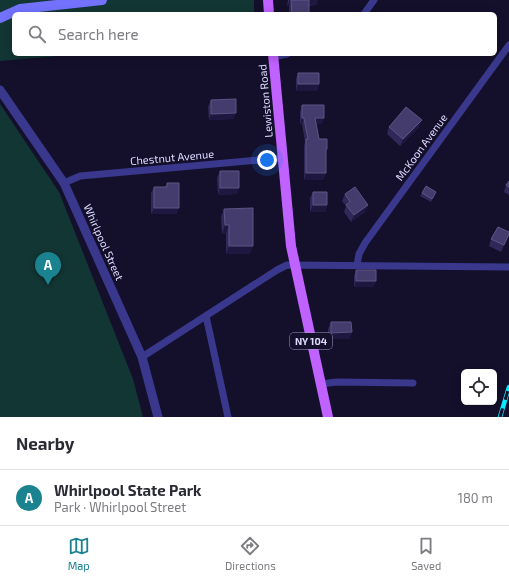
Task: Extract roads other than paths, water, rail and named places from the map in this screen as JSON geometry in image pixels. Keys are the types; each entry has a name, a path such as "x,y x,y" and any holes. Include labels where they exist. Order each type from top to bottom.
{"main road":[{"path":"13,12 20,9 102,0"},
{"path":"268,0 269,12"},
{"path":"0,18 12,13"},
{"name":"Lewiston Road","path":"273,56 288,224 294,264"},
{"name":"NY 104","path":"294,264 328,417"}],"street":[{"path":"365,12 374,0"},
{"name":"McKoon Avenue","path":"357,265 365,243 509,45"},
{"name":"Whirlpool Street","path":"0,90 64,183 142,357 158,417"},
{"name":"Chestnut Avenue","path":"64,183 80,176 282,158"},
{"path":"142,357 282,267 294,264 509,267"},
{"path":"206,316 228,417"},
{"path":"320,384 337,382 413,383"}],"railway":[{"path":"500,417 509,387"}],"place":[{"name":"Whirlpool State Park","path":"48,285"}]}
